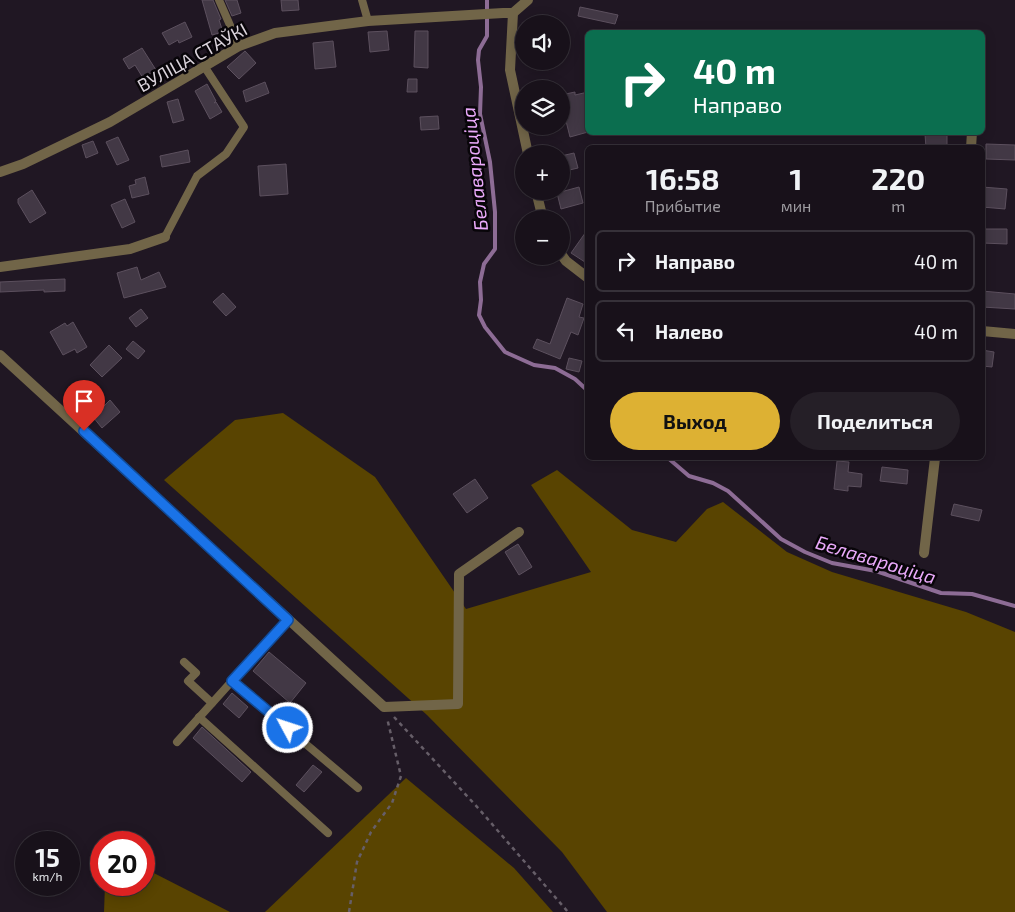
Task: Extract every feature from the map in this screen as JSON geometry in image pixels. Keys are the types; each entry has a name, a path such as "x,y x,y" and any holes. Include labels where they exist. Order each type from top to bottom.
{"street":[{"path":"526,145 510,70 508,13 528,0"},
{"name":"ВУЛІЦА СТАЎКІ","path":"0,172 23,164 110,122 239,46 275,33 368,21 464,14 508,13"},
{"path":"0,267 130,248 164,237"},
{"path":"570,264 585,276"},
{"path":"985,331 1015,334"},
{"path":"0,355 384,707 458,704 459,574 519,532"},
{"path":"924,553 935,460"}],"lane":[{"path":"219,0 239,46"},
{"path":"362,0 368,21"},
{"path":"164,237 197,176 226,154 244,127 204,66"},
{"path":"177,742 288,620"},
{"path":"184,662 196,673 188,681 212,703"},
{"path":"232,681 358,788"},
{"path":"199,717 328,833"}],"path":[{"path":"349,912 357,862 371,832 392,803 402,776 384,707"},
{"path":"384,707 479,809 568,912"}],"shaded area":[{"path":"283,413 375,477 466,609 591,572 531,485 557,470 632,530 676,542 707,509 723,502 787,552 832,572 966,612 1015,632 1015,912 607,912 562,852 427,715 164,480 235,420"},
{"path":"406,778 514,868 553,912 265,912"},
{"path":"155,874 230,912 104,912 105,896 155,896"}],"building":[{"path":"202,0 213,0 221,19 219,20 223,32 212,35"},
{"path":"225,0 237,0 241,13 232,16"},
{"path":"281,0 298,0 299,10 282,11"},
{"path":"580,7 618,15 615,24 578,16"},
{"path":"185,22 192,37 179,43 178,40 169,45 162,33"},
{"path":"387,31 389,50 370,52 368,32"},
{"path":"415,31 428,31 428,68 414,67"},
{"path":"333,41 336,67 315,69 313,43"},
{"path":"142,48 156,70 143,78 135,65 129,69 123,59"},
{"path":"245,51 256,63 239,79 227,67"},
{"path":"408,79 417,79 417,92 407,92"},
{"path":"265,82 269,93 246,102 243,91"},
{"path":"207,84 216,101 214,103 216,102 222,112 210,119 195,91"},
{"path":"575,92 575,95 585,93 585,133 570,137 570,93"},
{"path":"178,99 184,120 173,123 167,102"},
{"path":"438,116 439,129 421,130 420,117"},
{"path":"925,135 947,135 947,145 926,145"},
{"path":"118,137 129,160 117,165 106,142"},
{"path":"93,141 98,153 86,158 82,145"},
{"path":"986,144 1015,145 1015,160 986,159"},
{"path":"188,150 190,162 162,167 160,156"},
{"path":"574,153 578,168 570,170 570,154"},
{"path":"286,164 288,194 260,196 258,166"},
{"path":"145,177 149,194 132,198 129,186 136,184 135,180"},
{"path":"579,187 583,203 561,209 559,200 570,200 570,189"},
{"path":"985,187 1007,189 1005,209 985,207"},
{"path":"32,190 46,213 30,223 18,203 18,199"},
{"path":"125,199 135,222 122,228 111,205"},
{"path":"985,229 1007,229 1007,244 985,243"},
{"path":"585,233 585,262 571,253"},
{"path":"137,267 141,280 159,272 166,287 124,298 117,273"},
{"path":"65,279 65,291 0,292 0,282"},
{"path":"985,291 1015,294 1015,309 985,307"},
{"path":"223,293 236,307 226,316 213,302"},
{"path":"567,298 583,304 579,317 584,318 578,335 571,332 560,359 533,348 537,339 550,344"},
{"path":"141,309 148,318 136,327 129,318"},
{"path":"73,322 87,347 77,353 75,349 63,355 50,332 65,323 67,326"},
{"path":"133,341 145,351 138,359 126,349"},
{"path":"109,345 122,358 102,377 90,365"},
{"path":"985,350 994,352 992,367 985,366"},
{"path":"569,358 582,361 579,372 566,369"},
{"path":"110,400 120,412 102,428 89,412 101,402 104,406"},
{"path":"837,461 849,462 848,472 862,474 861,487 848,486 848,491 834,489"},
{"path":"882,467 908,470 907,484 880,481"},
{"path":"475,479 488,498 467,513 453,494"},
{"path":"954,504 982,510 979,521 951,515"},
{"path":"518,544 532,567 519,575 505,552"},
{"path":"269,652 306,683 290,703 253,671"},
{"path":"232,693 248,707 239,718 223,704"},
{"path":"202,727 251,772 242,782 193,738"},
{"path":"313,765 322,772 304,792 296,785"}],"waterway":[{"name":"Белавароціца","path":"487,0 487,36 479,50 478,60 481,87 480,114 490,162 495,212 495,249 484,264 480,282 481,300 479,315 485,327 505,352 534,365 555,368 575,379 585,388"},
{"name":"Белавароціца","path":"670,460 689,476 713,483 728,491 781,539 805,552 832,563 876,571 941,593 972,594 1015,606"}],"route":[{"path":"84,431 288,620 232,681 288,728"}]}
